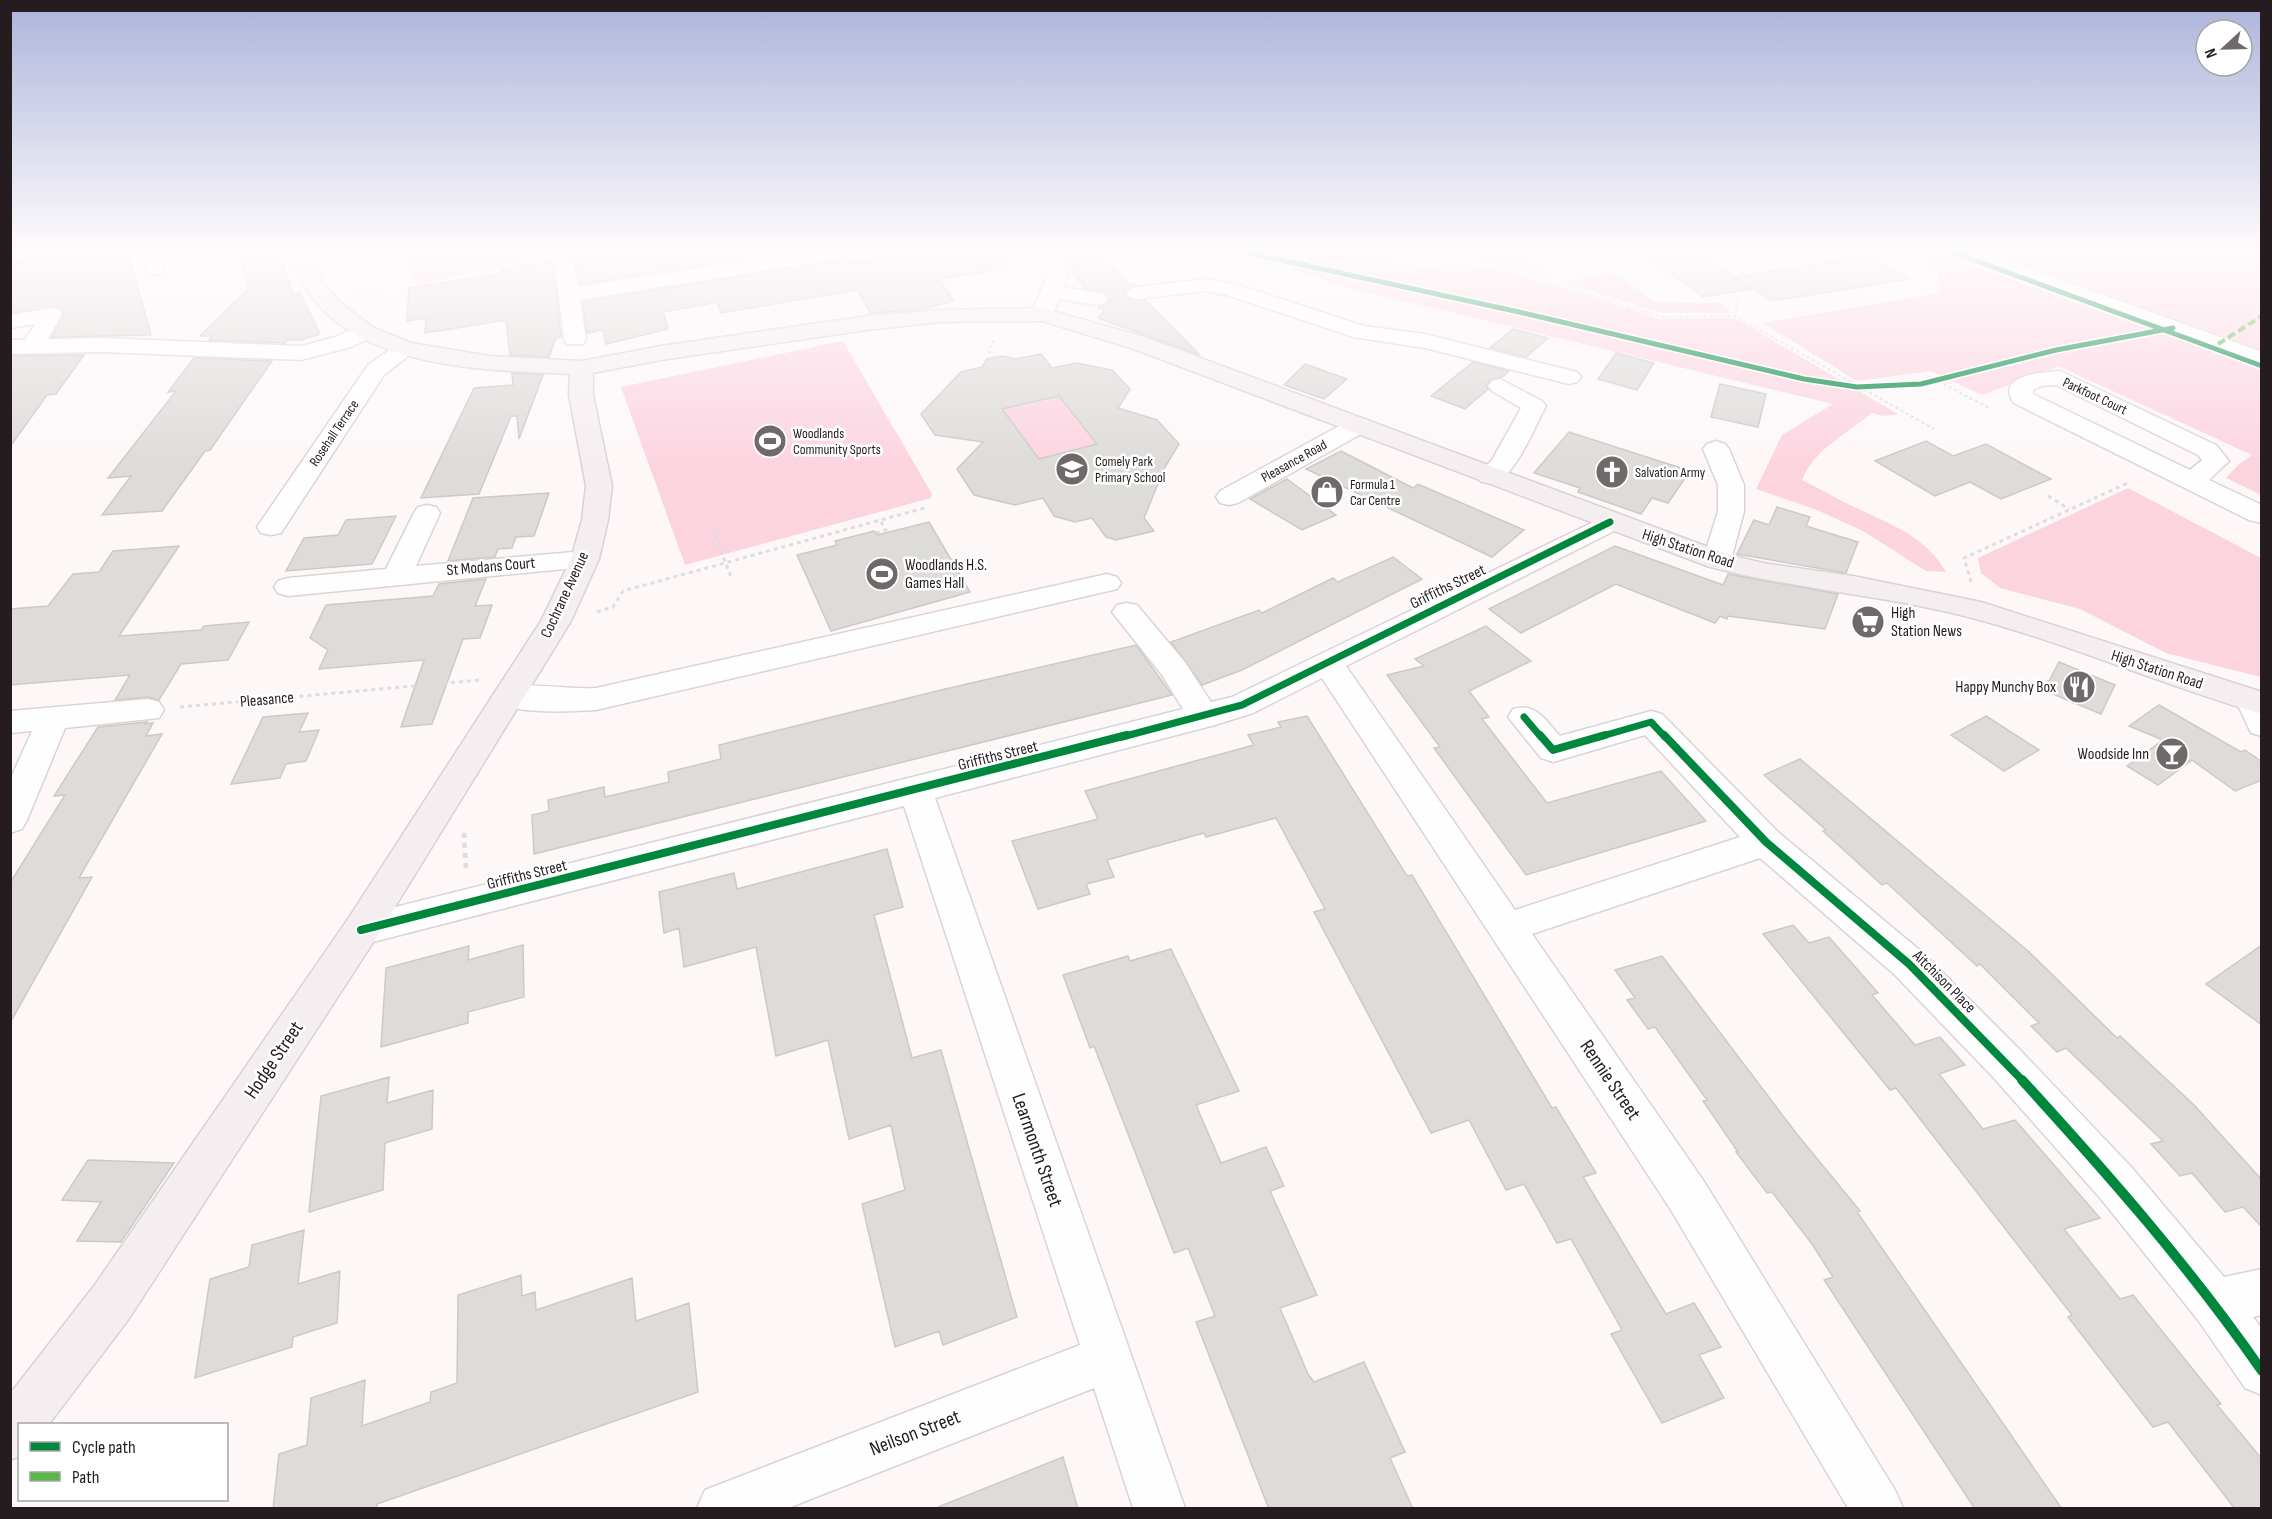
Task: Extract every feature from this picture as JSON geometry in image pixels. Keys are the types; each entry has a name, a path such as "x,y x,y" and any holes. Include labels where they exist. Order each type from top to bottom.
{"main road":[{"name":"High Station Road","path":"352,323 364,332 406,349 490,363 582,368 661,353 868,323"},
{"name":"High Station Road","path":"1072,323 1139,343 1610,522 1717,560 1762,572 1853,585 1981,611 2258,710"},
{"name":"Cochrane Avenue","path":"516,687 547,636 585,559 595,520 598,486 581,395 582,368"},
{"name":"Hodge Street","path":"19,1423 111,1302 361,930 516,687"}],"street":[{"path":"22,346 43,323"},
{"path":"573,323 574,339"},
{"path":"1333,323 1361,332 1425,340 1569,377"},
{"path":"2160,323 2262,360"},
{"path":"22,346 103,345 301,353 328,347 364,332"},
{"name":"Rosehall Terrace","path":"271,527 376,370 406,349"},
{"name":"Parkfoot Court","path":"2192,481 2216,461 2207,450 2060,378 2036,379 2021,387 2022,398 2192,481 2262,515"},
{"path":"1489,476 1502,464 1534,406 1500,386"},
{"name":"Pleasance Road","path":"1229,497 1359,425"},
{"path":"1716,449 1731,485 1731,502 1717,560"},
{"path":"397,576 427,513"},
{"name":"Griffiths Street","path":"361,930 1204,717 1269,694 1327,662 1610,522"},
{"name":"St Modans Court","path":"288,587 585,559"},
{"path":"516,687 569,701 596,699 1041,584 1107,583"},
{"path":"1127,612 1173,668 1204,717"},
{"name":"Rennie Street","path":"1327,662 1688,1195 1877,1509"},
{"path":"10,722 148,710"},
{"path":"10,820 54,717"},
{"name":"Aitchison Place","path":"1524,717 1553,750 1651,722 1766,842 1909,964 2007,1064 2117,1184 2215,1303 2262,1371"},
{"name":"Learmonth Street","path":"916,791 1159,1509"},
{"path":"1506,928 1766,842"},
{"path":"2215,1303 2262,1292"},
{"name":"Neilson Street","path":"723,1509 1108,1358"}],"path":[{"path":"1747,323 1934,429"},
{"path":"994,340 989,351 994,358"},
{"path":"1938,381 1991,409"},
{"path":"1974,591 1964,558 2122,485 2139,481"},
{"path":"2048,496 2069,509"},
{"path":"547,636 568,636 585,615 613,607 624,591 928,507"},
{"path":"876,533 886,530 881,521"},
{"path":"715,535 731,577"}],"shaded area":[{"path":"1495,323 1743,323 1898,414 1884,416 1872,413 1823,450 1802,480 1905,532 1928,549 1946,572 1926,571 1863,531 1817,510 1756,489 1782,435 1833,404"},
{"path":"1763,323 2133,323 2261,369 2261,495 2226,478 2252,455 2058,366 1982,395 1931,371 1857,381"},
{"path":"2186,323 2261,323 2261,350"},
{"name":"Woodlands Community Sports","path":"843,341 932,494 931,498 685,565 621,387"},
{"path":"1042,389 1072,396 1066,405 1093,439 1111,443 1045,474 989,414 1004,397 1012,407 1049,399"},
{"path":"2128,488 2261,558 2261,677 2166,653 2080,609 2000,588 1981,573 1978,558"}],"building":[{"path":"60,323 148,323 151,335 52,337"},
{"path":"213,323 315,323 320,334 302,340 288,340 285,343 209,340 212,336 200,336"},
{"path":"426,323 488,323 425,333"},
{"path":"506,323 559,323 561,337 556,338 549,357 510,355"},
{"path":"586,323 666,323 668,329 606,344 603,330 587,333"},
{"path":"1111,323 1168,323 1200,355"},
{"path":"1513,329 1548,338 1526,357 1490,348"},
{"path":"1616,353 1654,363 1637,390 1598,379"},
{"path":"1041,354 1052,368 1076,363 1112,370 1130,389 1118,408 1157,420 1179,444 1165,467 1144,518 1154,531 1116,540 1106,537 1092,518 1075,522 1054,516 1043,498 1015,505 974,495 957,469 983,442 935,435 921,414 961,372 982,367 987,359 1003,356 1015,359","holes":["1059,396 1097,444 1039,459 1002,409"]},
{"path":"84,355 56,394 47,395 10,447 10,356"},
{"path":"194,358 272,361 210,450 205,451 162,511 102,515 131,476 108,478 176,391 168,392"},
{"path":"1473,362 1509,371 1502,377 1490,380 1486,386 1488,389 1465,409 1431,396"},
{"path":"1305,364 1347,379 1324,399 1284,385"},
{"path":"512,373 543,375 519,439 517,416 511,416 479,494 421,498 474,388 513,385"},
{"path":"1720,384 1766,394 1758,427 1711,417"},
{"name":"Salvation Army","path":"1569,432 1690,471 1668,503 1652,498 1641,514 1578,492 1580,488 1534,473"},
{"path":"1926,441 1953,456 1986,444 2051,479 2001,499 1970,482 1935,496 1875,461"},
{"path":"1341,451 1413,488 1418,484 1524,530 1492,557 1306,469"},
{"path":"1287,479 1336,515 1302,530 1250,499"},
{"path":"549,493 534,536 516,537 512,548 498,549 495,557 448,561 473,498"},
{"path":"1777,507 1810,517 1806,526 1858,542 1846,573 1737,554 1754,520 1769,525"},
{"path":"396,516 372,564 286,571 304,538 338,535 346,520"},
{"name":"Woodlands H.S. Games Hall","path":"929,522 970,592 831,631 797,555 837,545 835,541 874,531 877,535"},
{"path":"179,546 119,636 201,630 204,626 249,622 228,660 181,664 159,700 148,697 115,700 130,675 10,685 10,609 48,606 73,574 99,572 113,551"},
{"path":"1615,546 1723,585 1728,574 1838,594 1825,629 1728,616 1727,619 1720,616 1715,623 1616,584 1521,633 1489,609"},
{"path":"1393,557 1422,579 1242,670 1202,685 1171,642 1259,610 1262,613 1333,578 1338,582"},
{"path":"486,579 475,606 492,605 480,638 463,639 432,724 401,727 424,660 319,669 328,650 310,638 326,605 433,596 439,584"},
{"path":"1486,626 1531,661 1469,691 1489,717 1482,719 1547,803 1661,771 1706,821 1526,875 1434,748 1440,747 1387,675 1424,666 1415,659"},
{"path":"1136,645 1172,695 534,854 532,815 549,811 548,800 604,787 605,797 669,782 668,772 721,759 719,745"},
{"name":"Happy Munchy Box","path":"2059,662 2115,685 2101,714 2036,687 2049,681"},
{"name":"Woodside Inn","path":"2159,705 2241,752 2245,750 2262,762 2262,780 2235,791 2192,760 2158,785 2127,766 2163,740 2129,726"},
{"path":"308,713 299,732 319,730 306,761 286,764 280,778 231,784 263,717"},
{"path":"1307,716 1407,876 1412,875 1552,1108 1556,1107 1596,1173 1583,1177 1666,1314 1694,1303 1721,1347 1699,1355 1724,1398 1662,1423 1611,1334 1622,1330 1571,1239 1557,1243 1524,1184 1506,1190 1469,1120 1431,1133 1314,912 1325,909 1276,818 1206,837 1204,833 1107,860 1114,877 1086,884 1090,894 1038,909 1012,841 1098,819 1085,791 1254,745 1248,735 1281,727 1278,722"},
{"path":"1986,716 2039,750 2004,771 1951,735"},
{"path":"147,722 145,724 153,723 146,736 162,734 79,878 92,877 10,1023 10,883 65,795 54,796 98,727"},
{"path":"1800,759 2028,951 2117,1038 2120,1036 2194,1105 2262,1180 2262,1227 2243,1207 2225,1212 2192,1173 2180,1176 2151,1144 2163,1141 2066,1048 2057,1052 2031,1026 2039,1023 1980,964 1977,966 1887,883 1882,885 1823,831 1826,830 1764,775"},
{"path":"887,849 903,907 874,915 912,1058 941,1050 1017,1317 943,1345 939,1331 895,1347 862,1204 905,1190 891,1125 849,1139 828,1040 776,1056 756,947 684,967 679,928 664,933 659,892 734,873 737,889"},
{"path":"1793,925 1809,943 1829,937 1878,993 1872,995 1915,1045 1940,1037 1965,1065 1939,1074 1983,1129 2015,1120 2100,1218 2064,1229 2120,1299 2133,1295 2221,1404 2217,1405 2262,1459 2262,1509 2235,1509 2168,1422 2153,1427 2068,1317 2072,1315 1896,1088 1890,1090 1763,934"},
{"path":"523,945 524,997 468,1012 468,1023 381,1047 386,968 469,946 468,960"},
{"path":"2262,945 2262,1025 2206,984"},
{"path":"1171,949 1239,1091 1196,1105 1221,1163 1266,1147 1284,1186 1270,1191 1317,1295 1280,1308 1308,1374 1314,1382 1364,1362 1405,1452 1390,1458 1413,1509 1269,1509 1196,1322 1215,1316 1188,1248 1174,1253 1094,1046 1090,1048 1063,975 1128,956 1130,961"},
{"path":"1662,956 1796,1133 1860,1211 1857,1212 2062,1509 1975,1509 1824,1280 1833,1277 1812,1244 1772,1192 1767,1193 1736,1152 1738,1152 1703,1101 1707,1100 1655,1027 1648,1029 1627,1000 1635,998 1615,970"},
{"path":"389,1077 387,1103 433,1090 432,1129 385,1143 383,1190 309,1212 321,1096"},
{"path":"88,1160 174,1163 121,1242 77,1241 101,1202 62,1200"},
{"path":"304,1230 298,1284 340,1271 337,1323 293,1337 292,1347 195,1378 210,1279 249,1267 252,1245"},
{"path":"521,1275 522,1296 535,1292 536,1310 632,1278 636,1321 689,1303 698,1392 377,1504 377,1509 273,1509 279,1454 307,1445 311,1398 365,1380 362,1426 430,1402 431,1392 457,1383 458,1295"},
{"path":"1063,1457 1078,1509 938,1509 938,1507"}],"marked path":[{"path":"2218,344 2251,323"}],"cycle path":[{"path":"1565,323 1804,379 1857,387 1921,384 2056,350 2173,328"},
{"path":"2145,323 2262,366"},
{"path":"361,930 916,791 1242,705 1610,522"},
{"path":"1524,717 1553,750 1651,722 1766,842 1909,964 2007,1064 2117,1184 2215,1303 2262,1371"}],"place":[{"name":"Woodlands Community Sports","path":"770,441"},
{"name":"Comely Park Primary School","path":"1072,469"},
{"name":"Salvation Army","path":"1612,472"},
{"name":"Formula 1 Car Centre","path":"1327,492"},
{"name":"Woodlands H.S. Games Hall","path":"882,574"},
{"name":"High Station News","path":"1868,622"},
{"name":"Happy Munchy Box","path":"2079,687"},
{"name":"Woodside Inn","path":"2172,754"}]}
